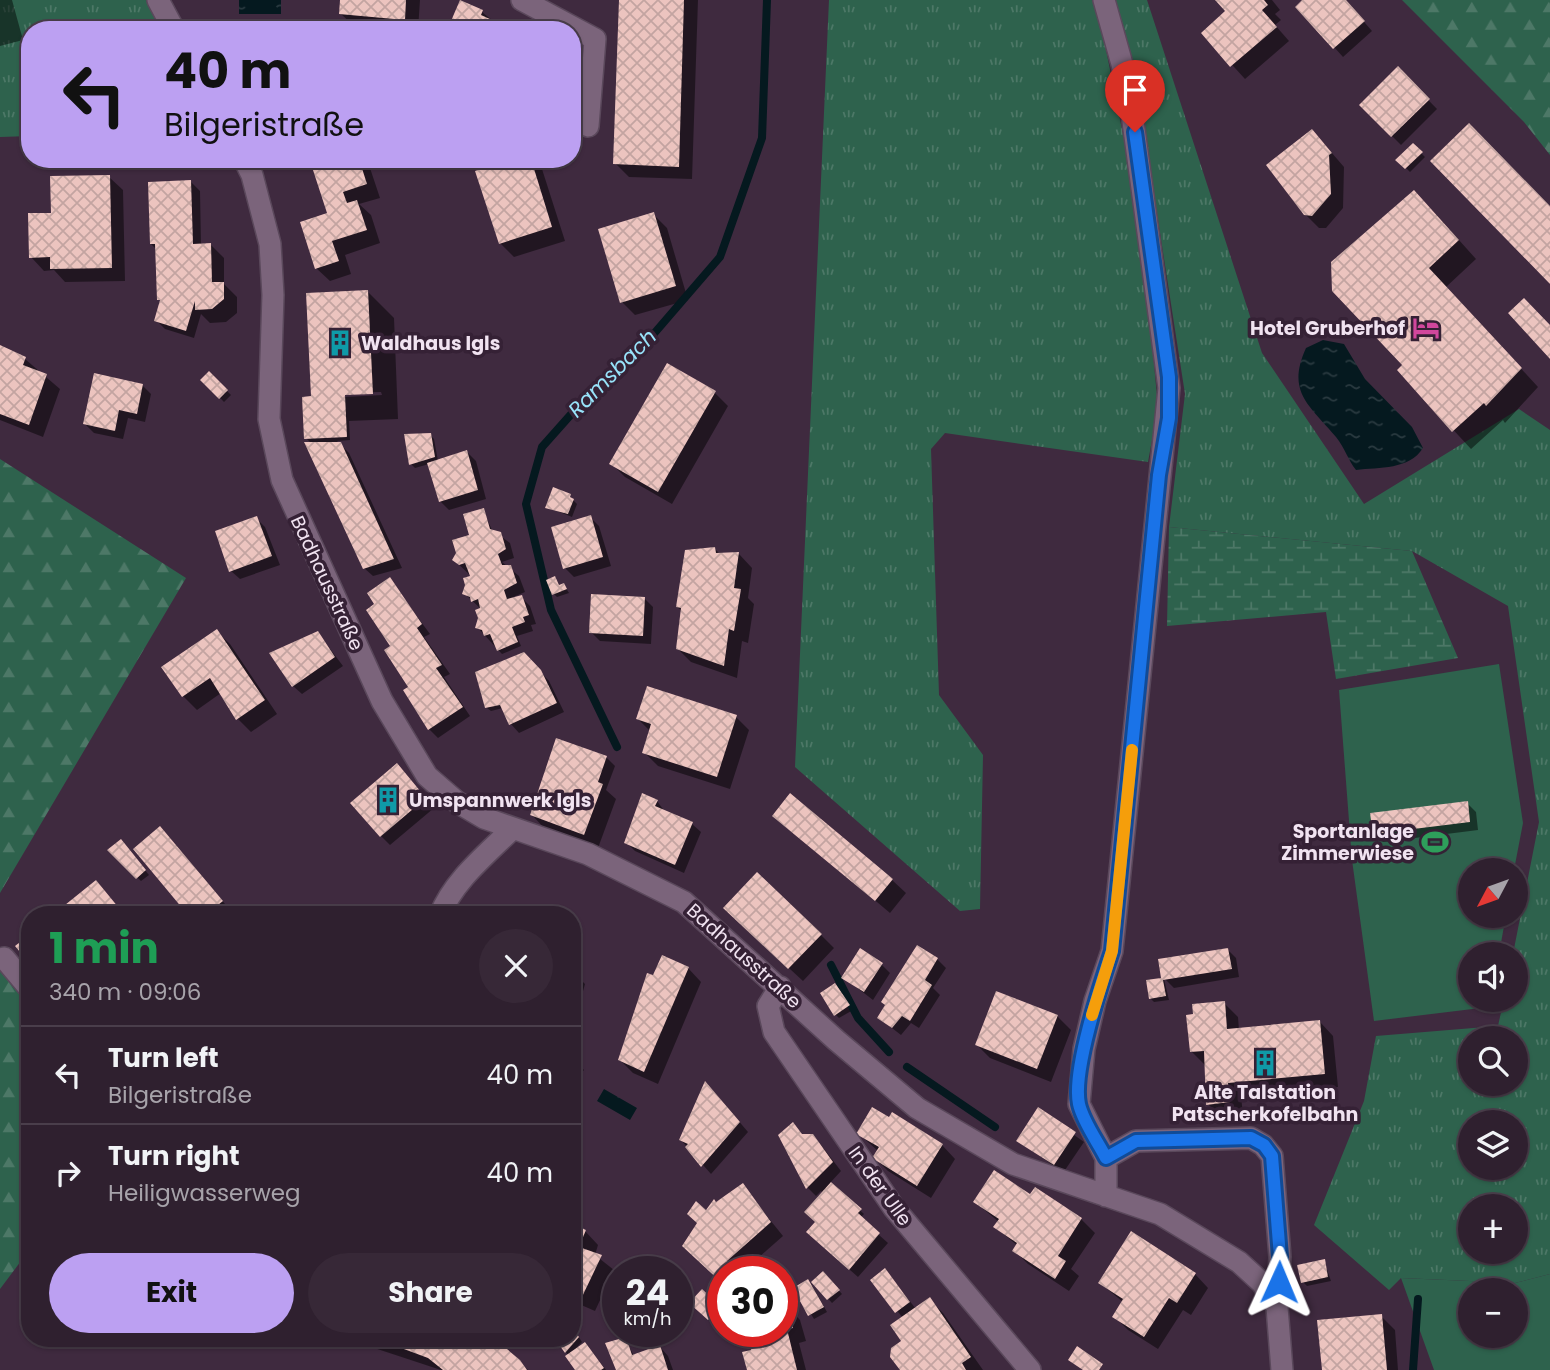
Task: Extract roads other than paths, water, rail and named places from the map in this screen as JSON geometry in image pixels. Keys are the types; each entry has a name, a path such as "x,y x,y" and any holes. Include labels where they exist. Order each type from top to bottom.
{"street":[{"path":"158,0 169,21"},
{"path":"522,0 561,21"},
{"path":"1104,0 1122,64 1137,147 1169,388 1169,418 1159,475 1112,951 1095,1001 1080,1085 1079,1104 1106,1158 1106,1196"},
{"path":"581,32 595,39 588,126"},
{"name":"Badhausstraße","path":"248,168 270,244 273,295 269,419 275,456 288,498 382,701 418,765 438,786 470,810 598,859 684,902 882,1081 955,1133 1039,1175 1160,1214 1239,1262 1262,1283 1277,1307"},
{"path":"444,906 447,897 465,876 513,828"},
{"path":"4,958 21,978"},
{"name":"In der Ulle","path":"780,986 768,1006 774,1032 894,1208 1030,1370"},
{"path":"1106,1158 1136,1141 1251,1138 1264,1145 1272,1156 1280,1257 1277,1307 1282,1370"}],"water":[{"path":"239,0 281,0 281,14 239,14"},
{"path":"1323,340 1344,344 1365,379 1412,427 1423,448 1417,455 1402,464 1356,470 1339,441 1309,406 1300,387 1300,363 1306,348"},
{"path":"604,1089 637,1108 630,1120 597,1101"}],"waterway":[{"name":"Ramsbach","path":"617,747 551,610 526,504 542,447 582,402 639,351 720,257 762,138 767,0"},
{"name":"Ramsbach","path":"831,965 858,1018 889,1052"},
{"name":"Ramsbach","path":"907,1067 995,1127"},
{"name":"Ramsbach","path":"1413,1370 1418,1299"}],"place":[{"name":"Hotel Gruberhof","path":"1426,328"},
{"name":"Waldhaus Igls","path":"340,343"},
{"name":"Umspannwerk Igls","path":"388,800"},
{"name":"Sportanlage Zimmerwiese","path":"1435,842"},
{"name":"Alte Talstation Patscherkofelbahn","path":"1265,1063"}]}
